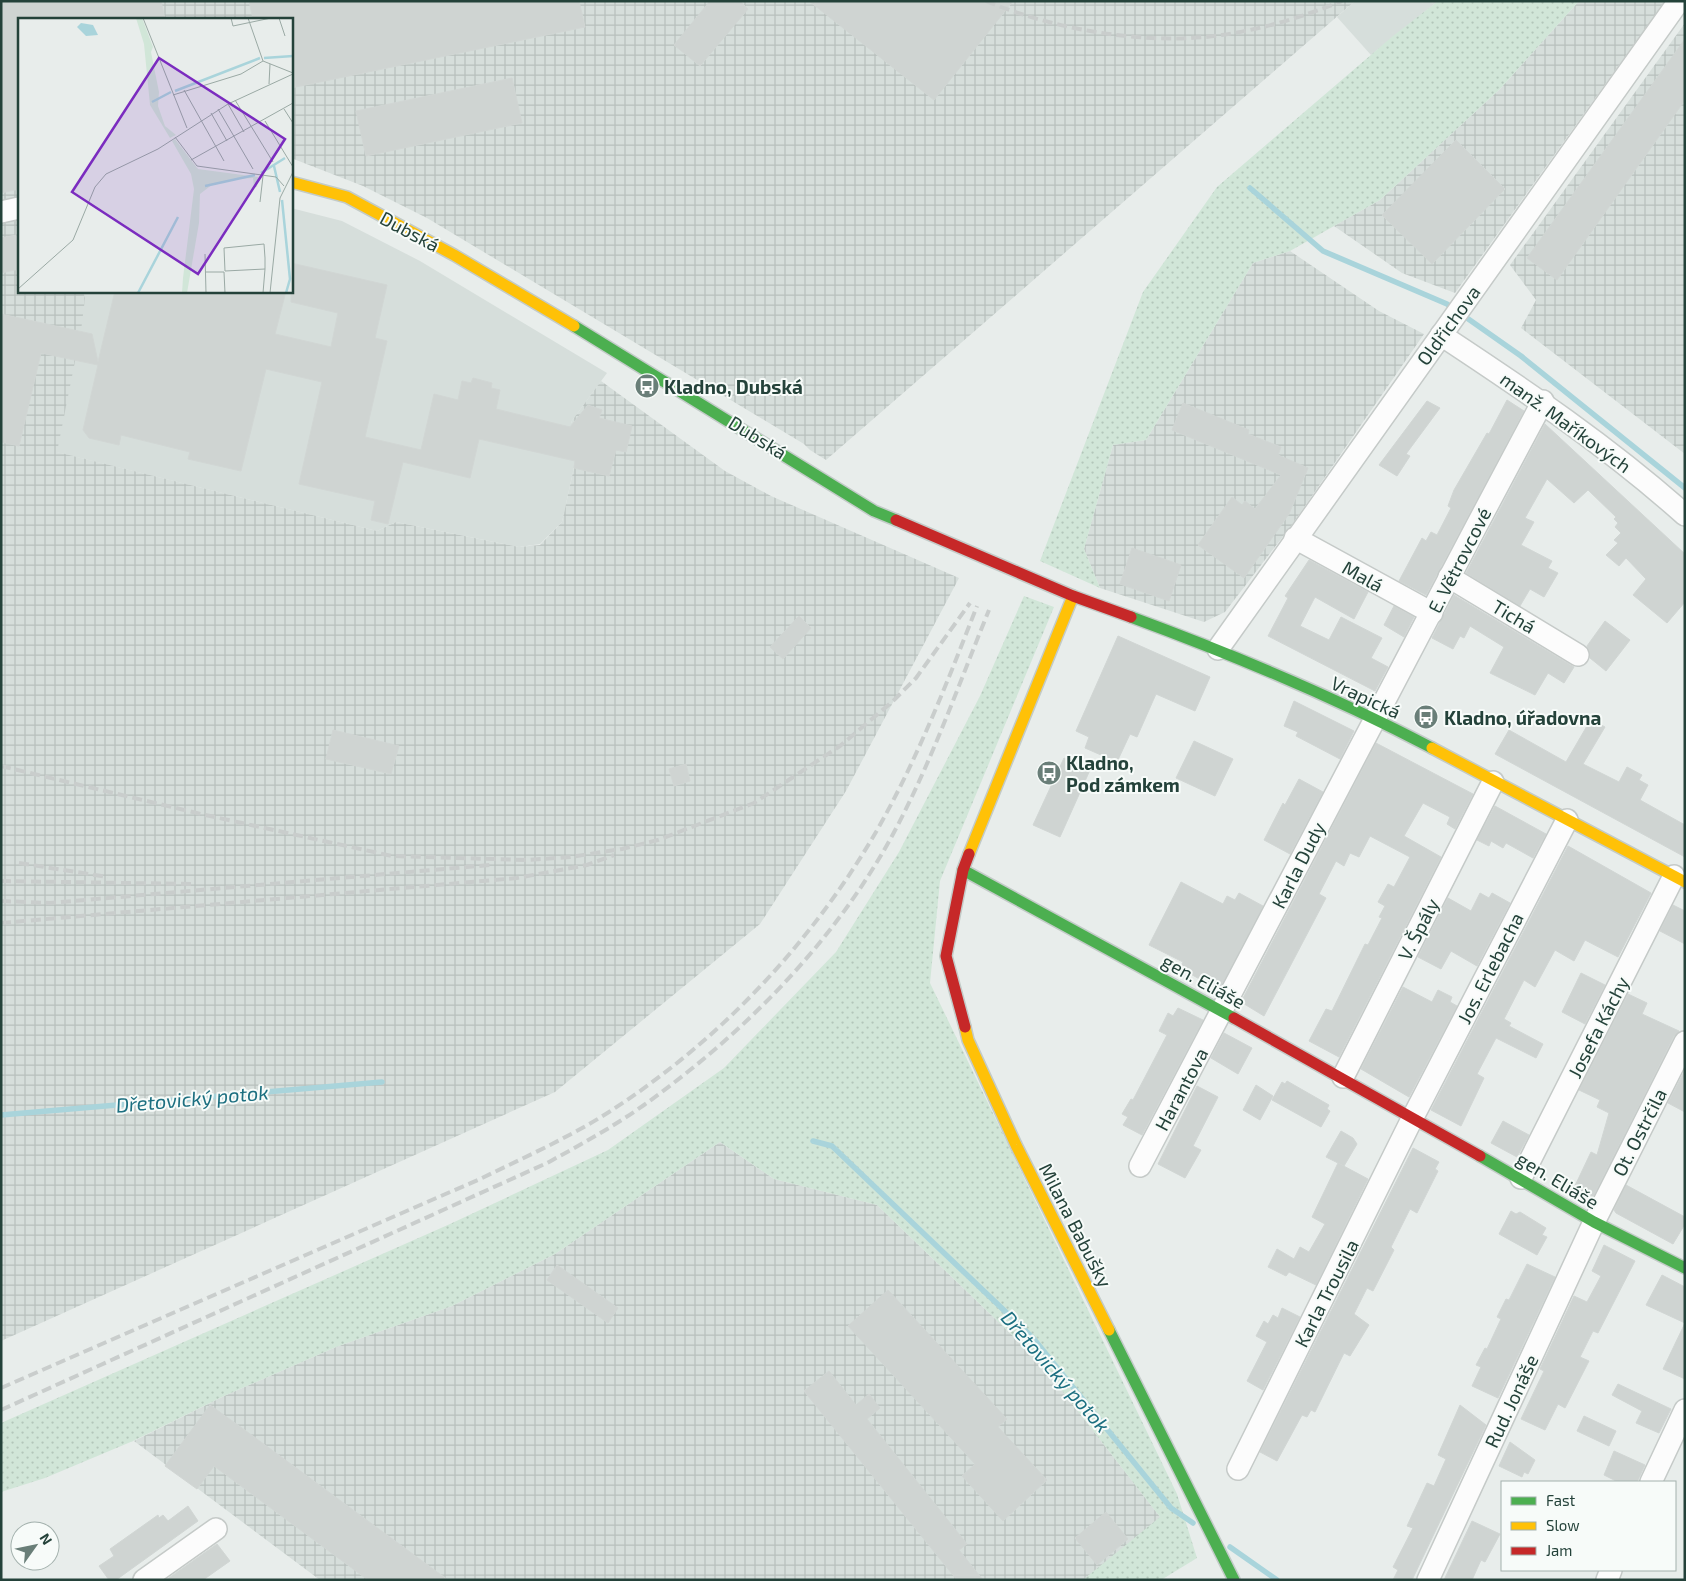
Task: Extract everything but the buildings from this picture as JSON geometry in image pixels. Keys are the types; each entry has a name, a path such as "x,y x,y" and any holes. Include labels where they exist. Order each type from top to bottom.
{"street":[{"name":"Oldřichova","path":"1218,649 1295,538 1679,1"},
{"name":"Dubská","path":"292,182 347,197 454,255 728,419 874,511 1073,596"},
{"path":"1,212 18,208"},
{"name":"manž. Maříkových","path":"1441,335 1543,401 1647,481 1685,515"},
{"name":"E. Větrovcové","path":"1374,718 1432,613 1449,577 1543,401"},
{"name":"Malá","path":"1295,538 1432,613"},
{"name":"Tichá","path":"1449,577 1578,655"},
{"name":"Vrapická","path":"1073,596 1218,649 1374,718 1679,879"},
{"path":"963,870 1073,596"},
{"name":"Karla Dudy","path":"1222,1011 1374,718"},
{"name":"V. Špály","path":"1343,1077 1493,782"},
{"name":"Jos. Erlebacha","path":"1413,1117 1567,820"},
{"name":"gen. Eliáše","path":"963,870 1343,1077 1521,1178 1594,1222 1685,1268"},
{"name":"Milana Babušky","path":"963,870 946,956 968,1040 1016,1145 1232,1574"},
{"name":"Josefa Káchy","path":"1521,1178 1679,879"},
{"name":"Harantova","path":"1140,1166 1222,1011"},
{"name":"Ot. Ostrčila","path":"1594,1222 1685,1042"},
{"name":"Karla Trousila","path":"1238,1469 1413,1117"},
{"name":"Rud. Jonáše","path":"1428,1580 1594,1222"},
{"path":"1652,1481 1685,1410"},
{"path":"144,1580 216,1529"}],"shaded area":[{"path":"1,1 1355,1 826,460 804,444 427,218 363,186 292,158 292,18 18,18 18,292 83,292 85,298 81,331 57,452 377,531 396,522 519,547 540,545 562,522 582,431 571,422 601,381 725,471 771,496 959,578 846,791 760,924 555,1092 1,1341"},
{"path":"1355,1 1438,1 1371,55 1337,17"},
{"path":"1579,1 1665,1 1455,293 1402,273 1334,226 1380,200 1500,89"},
{"path":"1685,23 1685,454 1521,328 1536,300 1510,265"},
{"path":"292,208 342,221 420,261 607,373 571,422 582,431 562,522 540,544 519,547 396,522 377,531 56,452 85,298 83,292 292,292"},
{"path":"1290,251 1379,311 1424,334 1291,526 1225,612 1204,622 1100,588 1084,549 1113,445 1146,440 1253,263"},
{"path":"720,1142 774,1179 877,1205 1039,1361 1161,1518 1083,1580 320,1580 134,1441 224,1396 336,1347 452,1306 555,1254"}],"green space":[{"path":"1438,1 1579,1 1500,89 1380,200 1290,251 1253,263 1146,440 1113,445 1084,549 1100,588 1040,561 1143,292 1217,187 1393,36"},
{"path":"1024,596 1054,607 940,881 930,983 1177,1494 1197,1558 1161,1580 1083,1580 1160,1517 1039,1361 877,1205 774,1179 720,1142 555,1254 452,1306 336,1347 224,1396 133,1441 45,1478 1,1492 1,1423 450,1224 608,1150 724,1068 836,952 899,852 980,696"}],"waterway":[{"path":"1250,188 1323,251 1447,304 1521,356 1685,488"},
{"name":"Dřetovický potok","path":"1,1115 382,1082"},
{"name":"Dřetovický potok","path":"813,1141 832,1146 1033,1338 1171,1508 1193,1523"},
{"name":"Dřetovický potok","path":"1230,1547 1277,1580"}],"railway":[{"path":"986,1 1042,20 1071,27 1133,37 1164,38 1222,35 1268,26 1342,1"},
{"path":"1,766 201,814 392,856 527,860 570,857 622,849 658,840 754,803 840,746 892,702 916,678 970,603"},
{"path":"1,1388 480,1179 578,1130 609,1112 688,1054 759,988 792,952 850,874 876,832 905,777 943,692 977,606"},
{"path":"1,1410 547,1163 620,1121 681,1077 716,1048 783,984 814,950 868,876 892,836 919,781 989,610"},
{"path":"1,923 517,878 587,865 614,855"},
{"path":"19,863 108,877"},
{"path":"1,901 50,903 490,865"},
{"path":"1,881 191,884"}],"traffic: fast":[{"path":"574,326 874,511 896,520"},
{"path":"1131,617 1208,646 1284,678 1359,711 1432,748"},
{"path":"963,870 1234,1018"},
{"path":"1480,1156 1594,1222 1685,1268"},
{"path":"1109,1330 1234,1580"}],"traffic: slow":[{"path":"292,182 347,197 454,255 574,326"},
{"path":"969,854 1073,596"},
{"path":"1432,748 1685,882"},
{"path":"965,1027 968,1040 1016,1145 1109,1330"}],"traffic: jam":[{"path":"896,520 1073,596 1131,617"},
{"path":"965,1027 946,956 963,870 969,854"},
{"path":"1234,1018 1480,1156"}],"place":[{"name":"Kladno, Dubská","path":"647,386"},
{"name":"Kladno, úřadovna","path":"1426,717"},
{"name":"Kladno, Pod zámkem","path":"1049,773"}]}
